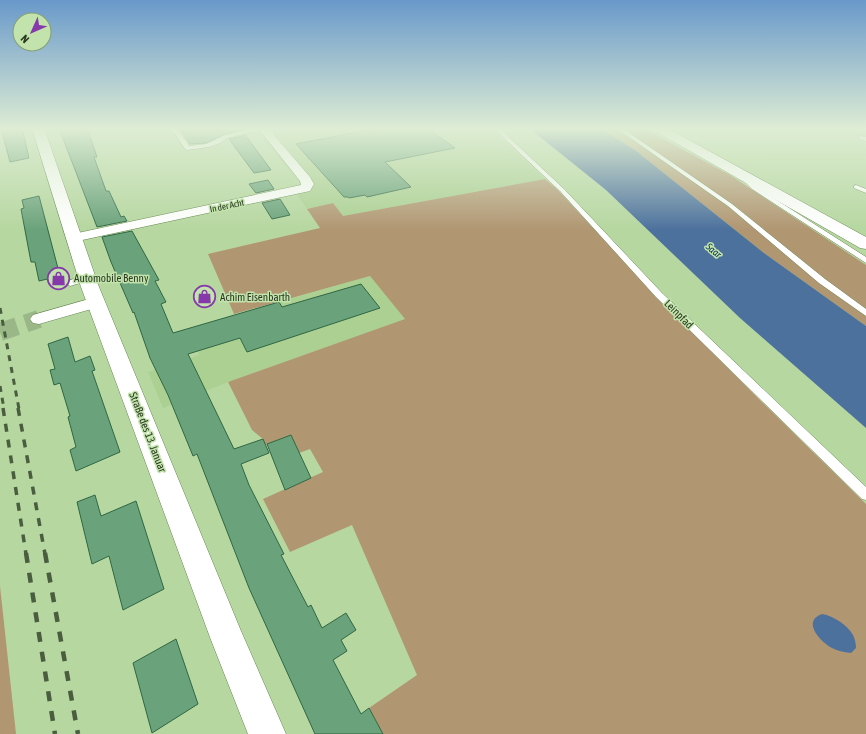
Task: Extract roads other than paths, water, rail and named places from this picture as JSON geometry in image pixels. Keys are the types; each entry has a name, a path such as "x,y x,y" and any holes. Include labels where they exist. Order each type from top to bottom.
{"main road":[{"name":"Straße des 13. Januar","path":"49,162 91,290 228,640 267,734"},
{"path":"722,162 866,244"},
{"path":"738,162 866,232"}],"street":[{"name":"In der Acht","path":"73,238 306,188 308,184 306,180 292,162"},
{"path":"39,320 91,290"}],"lane":[{"name":"Leinpfad","path":"532,162 562,190 659,295 866,495"},
{"path":"669,162 730,204 822,281 866,313"},
{"path":"733,168 754,188 866,261"},
{"path":"856,187 866,191"},
{"path":"70,283 91,290"}],"water":[{"name":"Saar","path":"572,162 650,162 764,253 866,326 866,428 740,318 606,190"},
{"path":"822,614 836,619 844,624 853,635 856,648 851,653 830,647 817,635 814,630 813,621 816,617"}],"tunnel":[{"path":"0,332 39,319"}],"railway":[{"path":"0,308 19,409"},
{"path":"0,386 4,409"},
{"path":"3,408 26,554"},
{"path":"18,408 45,554"},
{"path":"26,553 55,734"},
{"path":"45,553 78,734"}],"place":[{"name":"Automobile Benny","path":"59,278"},
{"name":"Achim Eisenbarth","path":"205,297"}]}
